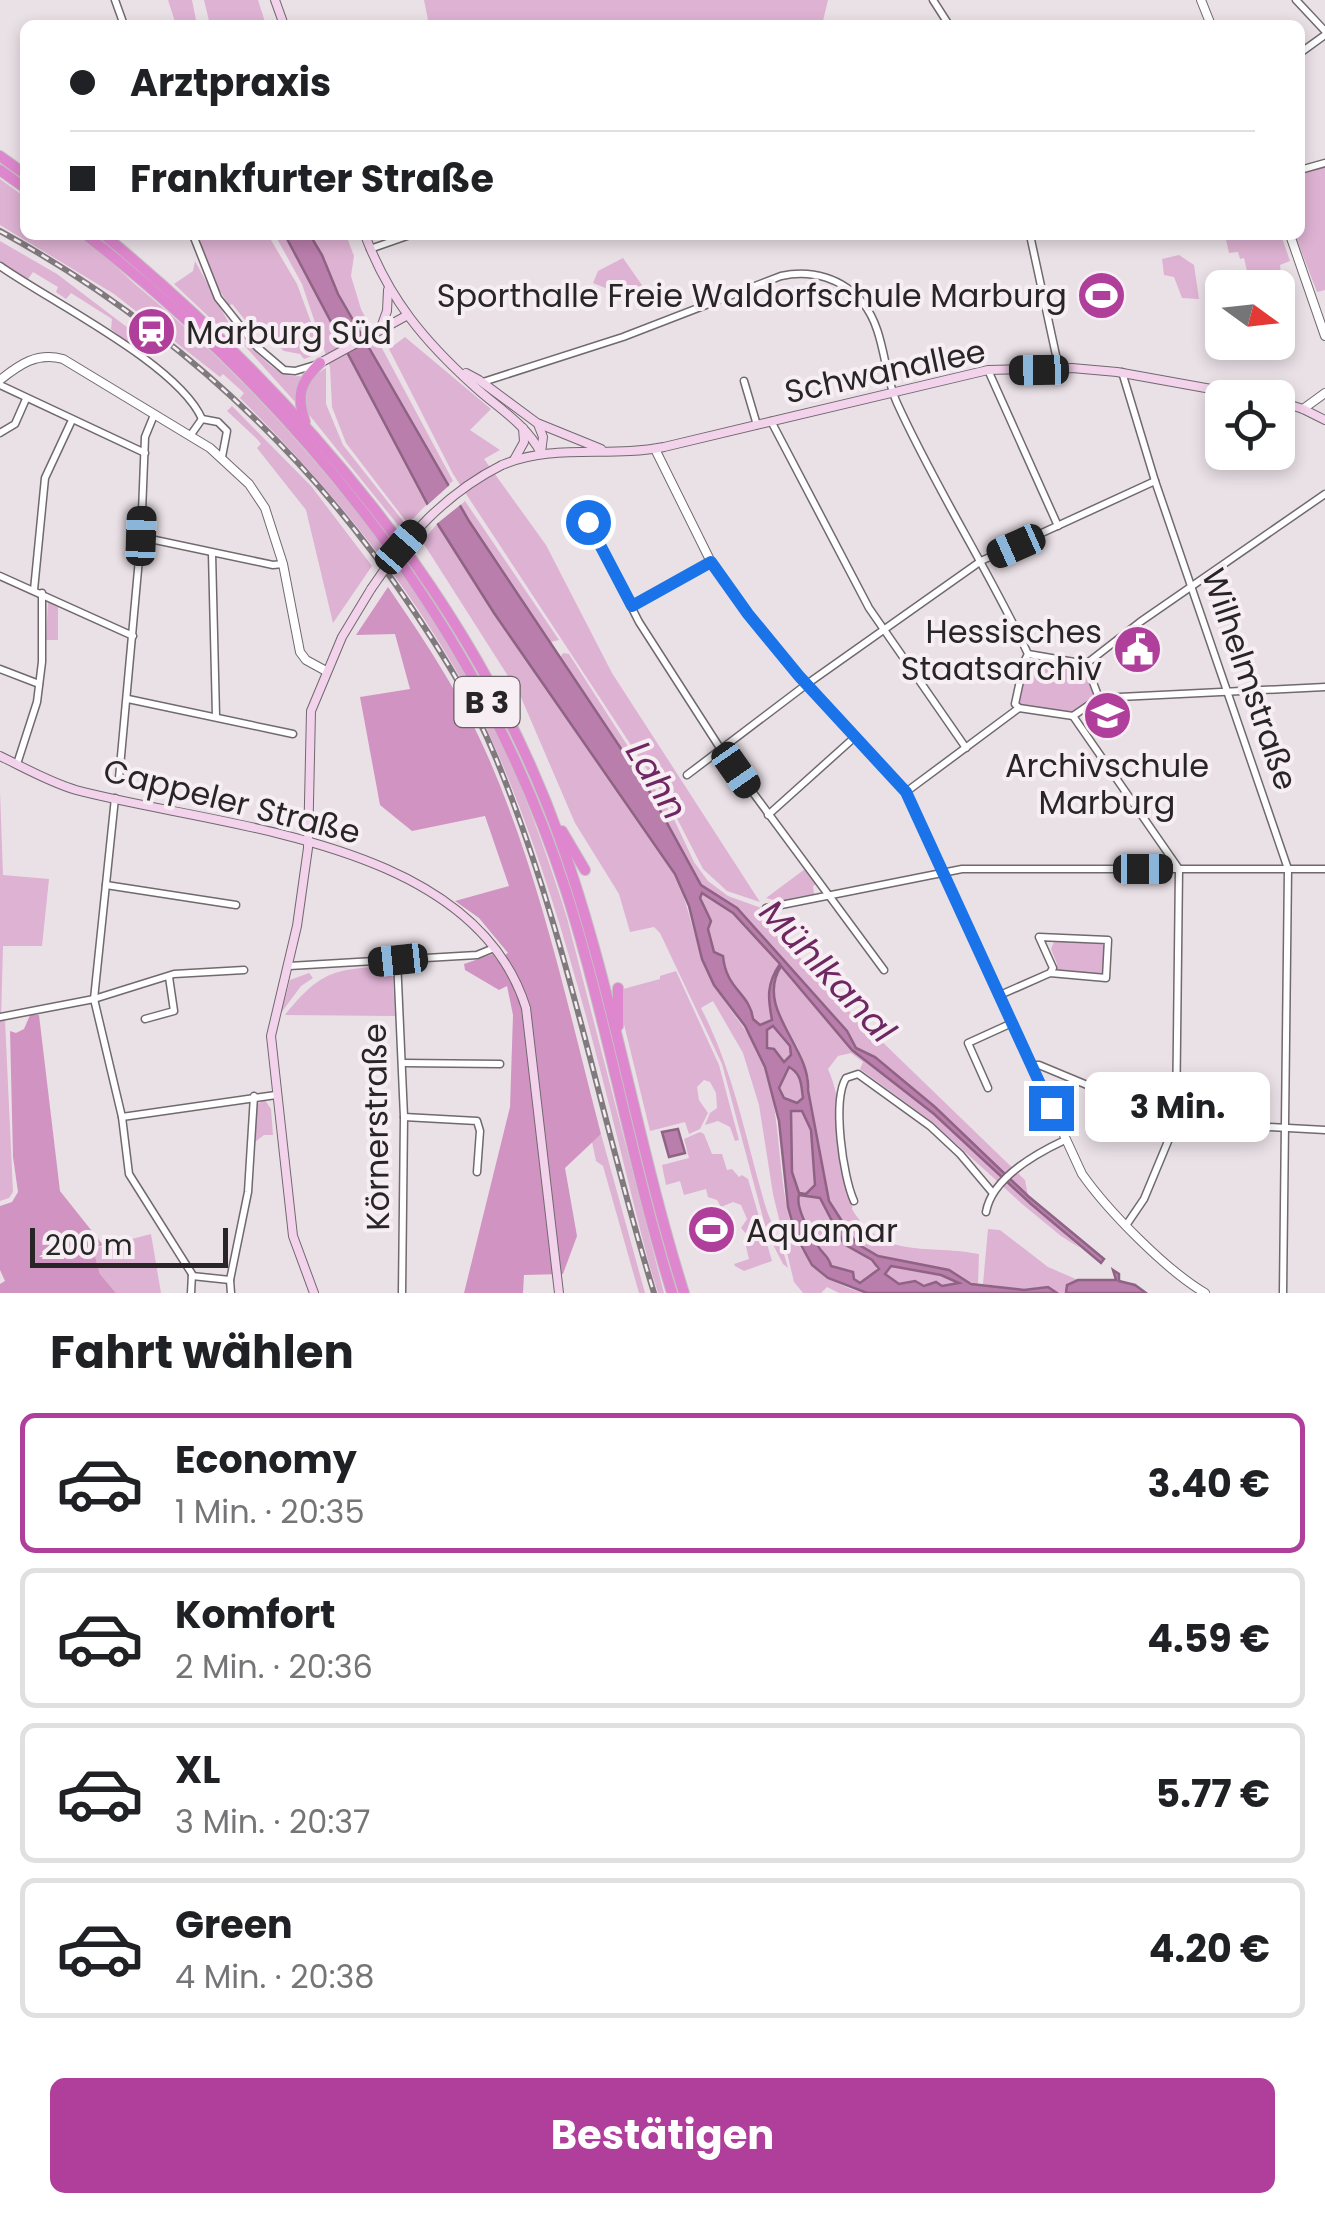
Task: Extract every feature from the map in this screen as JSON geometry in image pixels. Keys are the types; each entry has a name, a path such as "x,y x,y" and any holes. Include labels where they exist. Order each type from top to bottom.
{"highway":[{"name":"B 3","path":"92,240 186,321 307,444 400,560 480,688 529,791 566,891 672,1293"},
{"name":"B 3","path":"110,240 199,318 306,428 402,544 490,684 546,804 589,933 684,1293"},
{"path":"306,428 300,387 307,371 320,363"},
{"path":"546,804 585,870"},
{"path":"618,988 618,1042"}],"main road":[{"path":"366,240 406,316 523,427 540,454"},
{"path":"378,333 387,311 388,286"},
{"path":"320,363 406,316"},
{"name":"Schwanallee","path":"314,1293 293,1236 271,1036 289,966 309,840 309,724 326,671 371,589 401,547 440,506 470,483 514,460 540,454 655,448 988,370 1118,372 1205,388"},
{"path":"462,372 483,382 537,423 606,451"},
{"path":"1295,406 1324,420"},
{"path":"537,423 543,436 540,454"},
{"path":"514,460 524,442 523,427"},
{"name":"Cappeler Straße","path":"0,756 74,789 309,840 368,860 449,906 494,948 522,994 529,1020 558,1293"}],"street":[{"path":"1296,0 1325,33 1305,49"},
{"path":"195,240 214,288 240,328 276,366 307,371"},
{"path":"370,249 396,240"},
{"path":"1031,240 1059,369"},
{"path":"1292,240 1325,336"},
{"path":"0,266 96,325 194,402 204,419 218,422 227,431 222,457"},
{"path":"483,382 666,322 770,279 806,273 839,283 866,307 874,320 893,391 1028,654 1016,704 1019,708"},
{"path":"145,453 26,399 0,382 30,360 57,358 222,457 262,502 283,564 300,652 326,671"},
{"path":"988,370 1058,526"},
{"name":"Wilhelmstraße","path":"1118,372 1288,869 1282,1293"},
{"path":"506,377 506,400"},
{"name":"Schwanallee","path":"744,381 757,424"},
{"path":"1303,408 1325,393"},
{"path":"0,432 15,424 26,399"},
{"path":"119,778 145,453 148,426 154,415"},
{"path":"190,436 204,419"},
{"path":"16,764 37,702 39,684 42,496 72,420"},
{"path":"771,421 884,631 966,748"},
{"path":"655,448 711,562 748,614 906,792 1082,1174 1112,1210 1205,1293"},
{"path":"687,775 980,561 1156,481"},
{"path":"1028,654 1086,664 1325,494"},
{"path":"588,522 632,606 720,748 884,970"},
{"path":"141,536 283,564"},
{"path":"212,553 216,717"},
{"path":"632,606 711,562"},
{"path":"0,576 133,636"},
{"path":"1086,664 1098,698"},
{"path":"0,670 39,684"},
{"path":"906,792 1019,708 1073,716 1098,698 1325,687"},
{"path":"128,699 294,734"},
{"path":"1073,716 1179,869 1176,1122 1144,1199 1127,1224"},
{"path":"768,815 856,736"},
{"path":"116,798 94,999 122,1118 132,1182 192,1276 191,1293"},
{"path":"766,908 903,883 941,871 1325,869"},
{"path":"106,885 236,905"},
{"path":"1000,996 1050,974 1106,978 1108,940 1039,938 1052,959 1050,974"},
{"path":"289,966 477,956 494,948"},
{"name":"Körnerstraße","path":"398,960 404,1117 402,1293"},
{"path":"0,1017 94,999 174,974 244,970"},
{"path":"145,1019 174,1010 169,978"},
{"path":"988,1088 968,1043 1012,1023"},
{"path":"403,1063 500,1064"},
{"path":"1031,1065 1176,1122 1325,1130"},
{"path":"854,1202 844,1174 840,1093 846,1078 858,1074 930,1126 992,1192"},
{"path":"122,1118 276,1095"},
{"path":"231,1293 230,1280 248,1192 254,1096"},
{"path":"404,1117 477,1122 477,1172"},
{"path":"986,1212 992,1192 1034,1155 1065,1140"},
{"path":"192,1276 230,1280"}],"shaded area":[{"path":"168,0 192,0 196,20 174,20"},
{"path":"204,0 258,0 264,20 209,20"},
{"path":"424,0 828,0 823,20 428,20"},
{"path":"1325,166 1325,290 1317,292 1297,240 1305,240 1305,172"},
{"path":"0,179 20,193 20,237 0,225"},
{"path":"25,240 87,242 237,377 328,476 370,529 445,637 477,692 504,747 558,889 664,1293 658,1293 649,1264 583,1006 545,878 475,705 386,564 315,477 240,398 244,393 114,294"},
{"path":"198,240 271,240 297,284 322,352 304,359 300,354 284,351 245,320 232,304 229,306 212,277"},
{"path":"278,240 288,240 427,504 408,524 346,443 332,407 330,367 302,284"},
{"path":"288,240 313,240 338,294 469,521 650,792 701,885 737,908 847,1031 856,1048 875,1057 935,1107 1028,1196 1104,1259 1101,1263 934,1114 852,1050 781,966 774,997 778,1013 807,1074 829,1201 856,1243 878,1256 949,1270 971,1284 1024,1290 1048,1287 1057,1293 867,1293 828,1278 812,1265 796,1236 788,1207 779,1121 765,1067 745,1026 714,985 675,874 494,613 439,526","holes":["702,893 733,913 780,964 769,992 772,1020 760,1025 753,1019 729,977 723,956 714,952 708,929 711,921 700,898","773,1026 790,1046 791,1055 784,1062 774,1049 767,1048 767,1030","789,1067 799,1076 803,1098 797,1103 784,1098 779,1088","791,1111 802,1111 811,1130 815,1185 806,1194 799,1193 792,1172","799,1195 820,1198 844,1244 872,1260 879,1269 860,1283 853,1272 831,1266 807,1228","891,1266 941,1275 959,1283 899,1284 885,1274"]},
{"path":"313,240 348,240 354,256 351,276 361,309 453,481 448,485 338,294"},
{"path":"1226,240 1283,240 1290,261 1280,265 1281,270 1247,270 1238,252 1229,253"},
{"path":"0,241 57,274 144,340 137,350 111,329 112,319 71,293 66,299 56,292 58,287 33,272 28,279 0,262"},
{"path":"1179,255 1194,265 1199,299 1182,298 1174,277 1164,275 1162,259"},
{"path":"623,258 644,288 625,296 593,283 598,271"},
{"path":"195,261 231,327 226,333 174,284 193,271"},
{"path":"237,331 251,346 249,349 274,368 287,375 303,376 296,389 296,403 235,335"},
{"path":"405,337 491,409 470,430 500,450 484,459 546,545 612,673 760,902 727,891 703,869 669,803 453,474 389,349"},
{"path":"326,368 326,404 343,445 403,521 402,530 306,411 308,386"},
{"path":"232,406 311,486 372,566 333,623 306,510 257,448 261,444 227,411"},
{"path":"465,501 559,640 550,642 469,521 460,505"},
{"path":"438,523 494,613 675,874 707,970 765,1067 788,1213 795,1235 809,1260 824,1274 867,1293 839,1293 827,1287 821,1293 803,1293 794,1282 773,1194 759,1105 743,1053 713,1001 701,1008 729,1076 765,1204 788,1268 783,1264 767,1233 722,1064 660,933 654,927 630,932 619,894 575,823 520,695 422,541"},
{"path":"388,587 467,714 507,804 552,944 601,1134 565,1168 577,1236 563,1274 524,1275 523,1293 464,1293 510,1107 513,1015 507,986 499,990 465,970 464,964 493,954 497,960 508,953 479,918 455,901 509,886 485,816 412,831 380,805 360,697 410,689 395,634 356,635"},
{"path":"48,602 58,607 58,640 46,640"},
{"path":"563,653 569,654 673,817 694,862 708,881 728,896 764,909 801,959 870,1034 1025,1180 1028,1196 935,1107 876,1057 856,1047 847,1031 737,908 701,885 650,792 560,658"},
{"path":"1027,656 1085,666 1097,697 1073,715 1020,707 1016,704"},
{"path":"0,791 3,875 49,879 42,946 3,946 1,1020 5,1020 13,1192 0,1201"},
{"path":"805,869 816,884 814,894 785,903 766,898"},
{"path":"703,892 733,912 780,965 771,985 772,1021 761,1025 752,1018 729,977 723,957 714,953 700,898"},
{"path":"1055,939 1097,940 1105,946 1105,973 1101,978 1055,971 1057,964 1051,949"},
{"path":"392,966 395,1016 285,1015 309,988 331,974"},
{"path":"781,966 852,1050 934,1114 1080,1248 1022,1204 931,1121 860,1069 863,1062 851,1053 838,1056 828,1069 838,1108 842,1173 852,1209 878,1237 893,1243 979,1254 978,1284 943,1269 876,1255 857,1244 832,1207 820,1159 809,1079 798,1048 777,1012 774,986"},
{"path":"676,971 719,1065 739,1140 735,1141 730,1127 718,1121 705,1125 717,1108 716,1093 710,1082 704,1080 697,1087 699,1100 708,1113 700,1129 689,1134 685,1122 650,1131 622,1016 623,989"},
{"path":"309,973 313,978 301,986 281,1013 290,980"},
{"path":"30,1015 39,1015 60,1191 103,1245 93,1249 100,1274 116,1293 0,1293 0,1284 5,1281 0,1270 0,1206 12,1202 18,1192 13,1157 10,1031 24,1029"},
{"path":"773,1026 790,1046 791,1055 783,1062 767,1048 767,1030"},
{"path":"788,1067 801,1084 803,1098 797,1103 784,1099 779,1087"},
{"path":"265,1100 271,1109 273,1135 264,1135 255,1142 257,1104"},
{"path":"791,1111 802,1111 811,1130 815,1186 806,1194 799,1193 792,1172"},
{"path":"678,1129 685,1153 669,1157 662,1132"},
{"path":"700,1132 712,1154 722,1154 727,1170 748,1179 772,1261 744,1271 735,1266 749,1259 745,1242 752,1240 741,1228 747,1219 741,1205 733,1202 721,1207 717,1200 708,1197 706,1189 684,1195 680,1181 666,1185 662,1165 689,1158 684,1139"},
{"path":"601,1134 645,1293 639,1293 603,1166 596,1161 592,1142"},
{"path":"796,1198 820,1198 851,1249 876,1264 876,1274 860,1283 853,1272 831,1266 808,1230"},
{"path":"988,1229 1000,1230 1048,1267 1078,1280 1068,1285 1066,1293 1048,1287 1024,1290 983,1284"},
{"path":"151,1234 161,1293 116,1293 100,1274 93,1249"},
{"path":"890,1266 955,1279 959,1284 899,1284 885,1274"},
{"path":"1113,1270 1119,1274 1119,1281 1146,1293 1066,1293 1067,1285 1078,1280 1116,1280"}],"pier":[{"path":"453,482 464,502 434,526 424,508"}],"railway":[{"path":"0,231 118,305 225,390 320,488 405,598 442,655 495,756 542,888 654,1293"}],"place":[{"name":"Sporthalle Freie Waldorfschule Marburg","path":"1102,295"},
{"name":"Marburg Süd","path":"151,332"},
{"name":"Hessisches Staatsarchiv","path":"1137,649"},
{"name":"Archivschule Marburg","path":"1107,715"},
{"name":"Aquamar","path":"711,1230"}],"route":[{"path":"588,522 632,606 711,562 799,676 906,792 1051,1108"}],"water label":[{"name":"Lahn","path":"657,780"},
{"name":"Mühlkanal","path":"828,971"}]}
